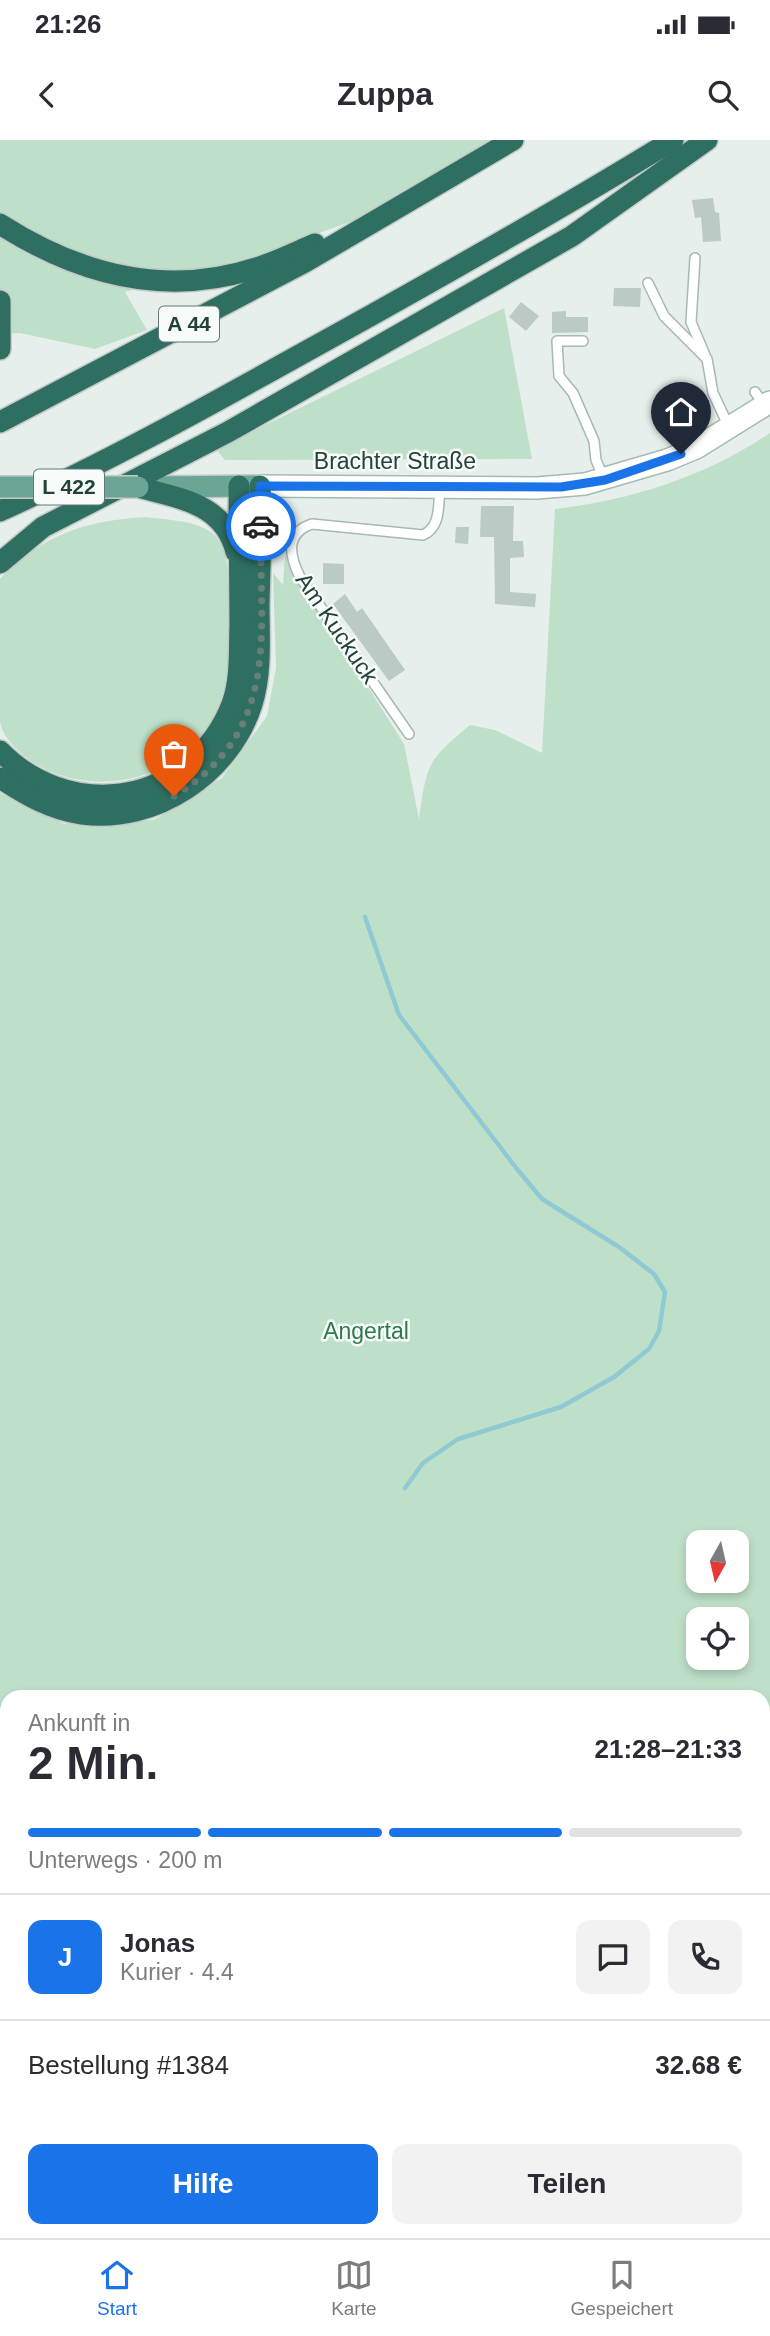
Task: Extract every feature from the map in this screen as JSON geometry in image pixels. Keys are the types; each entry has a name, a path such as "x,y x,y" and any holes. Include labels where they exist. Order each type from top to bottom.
{"highway":[{"name":"A 44","path":"0,422 262,286 513,140"},
{"path":"0,510 31,497 213,404 559,210 673,140"},
{"path":"0,563 43,527 229,432 572,236 706,140"},
{"path":"0,224 37,248 77,265 120,277 165,281 222,276 256,268 376,219"},
{"path":"0,301 0,349"},
{"path":"0,751 30,775 82,794 129,793 174,776 208,744 232,705 239,664 241,571 250,486"},
{"path":"0,778 31,798 66,811 100,815 124,814 143,810 174,796 202,778 222,758 247,719 257,685 250,486"},
{"path":"138,487 182,491 218,517 232,537 241,571"},
{"path":"0,517 31,497"}],"main road":[{"name":"Brachter Straße","path":"182,491 250,486 537,488 605,480 667,460 729,427 765,403"},
{"name":"L 422","path":"0,487 138,487"}],"lane":[{"path":"695,258 691,322 707,359 713,393 729,427"},
{"path":"648,283 664,316 707,359"},
{"path":"583,341 558,341 559,376 573,393 605,480"},
{"name":"Am Kuckuck","path":"409,734 300,577 291,558 290,544 302,527 312,524 423,535 432,531 436,523 440,487"}],"green space":[{"path":"0,140 498,140 353,221 254,256 125,292 147,330 95,349 20,333 0,334"},
{"path":"504,308 532,459 225,460 216,449"},
{"name":"Angertal","path":"770,433 770,1690 0,1690 0,793 64,824 154,820 222,778 267,716 276,668 273,573 283,585 285,556 404,744 419,819 424,786 431,764 445,747 470,725 495,730 542,753 555,509 640,492 694,474"},
{"path":"146,517 202,527 210,531 221,544 228,572 229,631 227,666 221,699 210,723 195,743 175,760 153,772 129,779 103,782 52,772 28,759 13,746 0,722 0,579 32,551 66,533 104,522"}],"building":[{"path":"713,198 715,212 719,213 721,241 703,242 701,217 695,218 692,200"},
{"path":"614,288 641,288 640,307 613,306"},
{"path":"521,302 539,316 526,331 509,317"},
{"path":"566,311 566,317 588,317 588,332 552,333 552,312"},
{"path":"481,506 514,506 513,541 523,541 524,557 510,558 510,592 536,594 535,607 495,604 494,537 480,537"},
{"path":"456,527 469,527 468,544 455,543"},
{"path":"323,563 344,564 344,584 323,584"},
{"path":"345,594 357,612 362,608 405,670 389,681 333,604"}],"waterway":[{"path":"365,917 399,1015 517,1169 542,1199 619,1247 654,1274 665,1292 659,1331 649,1349 614,1377 561,1407 458,1439 423,1463 405,1488"}],"way so far":[{"path":"174,796 202,778 222,758 239,734 253,703 259,667 261,526"}],"route":[{"path":"261,526 260,486 561,487 605,480 649,468 681,454"}]}
